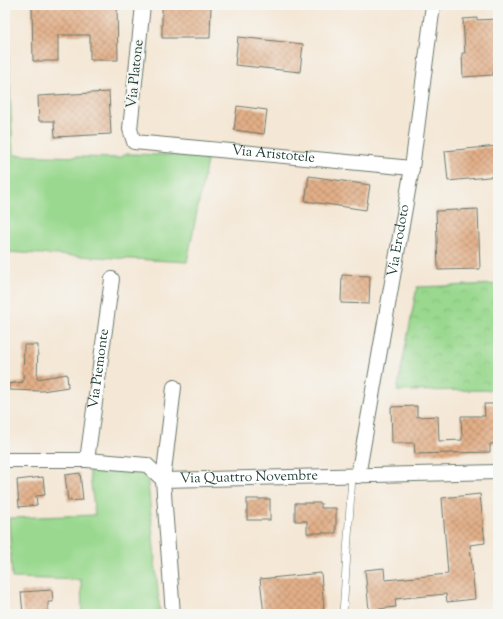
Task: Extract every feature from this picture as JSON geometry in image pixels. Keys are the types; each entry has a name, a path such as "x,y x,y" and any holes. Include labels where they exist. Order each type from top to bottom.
{"street":[{"name":"Via Platone","path":"134,142 130,130 143,5"},
{"name":"Via Erodoto","path":"355,476 412,168 434,5"},
{"name":"Via Aristotele","path":"134,142 412,168"},
{"name":"Via Piemonte","path":"87,460 112,279"},
{"path":"173,614 163,480 174,388"},
{"name":"Via Quattro Novembre","path":"5,460 87,460 148,466 163,480 498,472"}],"lane":[{"path":"343,614 355,476"}],"green space":[{"path":"5,5 13,155 118,158 127,154 208,156 187,262 5,252"},
{"path":"498,284 498,390 397,391 417,287"},
{"path":"89,469 144,472 148,483 160,614 82,614 81,580 12,578 9,518 95,515"}],"building":[{"path":"117,5 118,60 90,60 90,35 58,35 58,61 33,61 32,6"},
{"path":"162,5 211,5 210,38 162,38"},
{"path":"477,18 477,20 498,19 498,72 493,72 493,75 463,77 462,53 465,53 463,19"},
{"path":"238,37 303,44 300,72 235,65"},
{"path":"109,92 111,134 55,137 54,121 39,121 38,96"},
{"path":"237,106 267,110 264,134 234,130"},
{"path":"498,146 498,176 448,181 445,151"},
{"path":"309,176 370,185 366,210 305,201"},
{"path":"478,209 480,269 438,270 436,211"},
{"path":"342,275 370,276 369,304 341,303"},
{"path":"24,345 38,345 37,379 67,374 68,387 42,391 9,390 8,384 23,382"},
{"path":"484,404 498,404 498,443 490,444 490,452 415,454 414,443 392,443 391,407 417,406 417,417 438,416 439,441 462,440 461,416 485,416"},
{"path":"80,473 83,500 68,501 65,475"},
{"path":"43,477 45,495 36,496 37,505 19,507 17,480"},
{"path":"480,494 485,543 470,545 475,599 447,602 446,594 395,599 396,607 369,610 365,570 384,568 385,580 448,574 442,498"},
{"path":"247,499 270,499 270,520 247,520"},
{"path":"295,503 321,503 321,508 336,508 336,533 307,533 307,521 295,521"},
{"path":"321,573 324,610 264,614 260,579"},
{"path":"52,590 53,602 48,602 48,614 23,614 21,592"}]}
